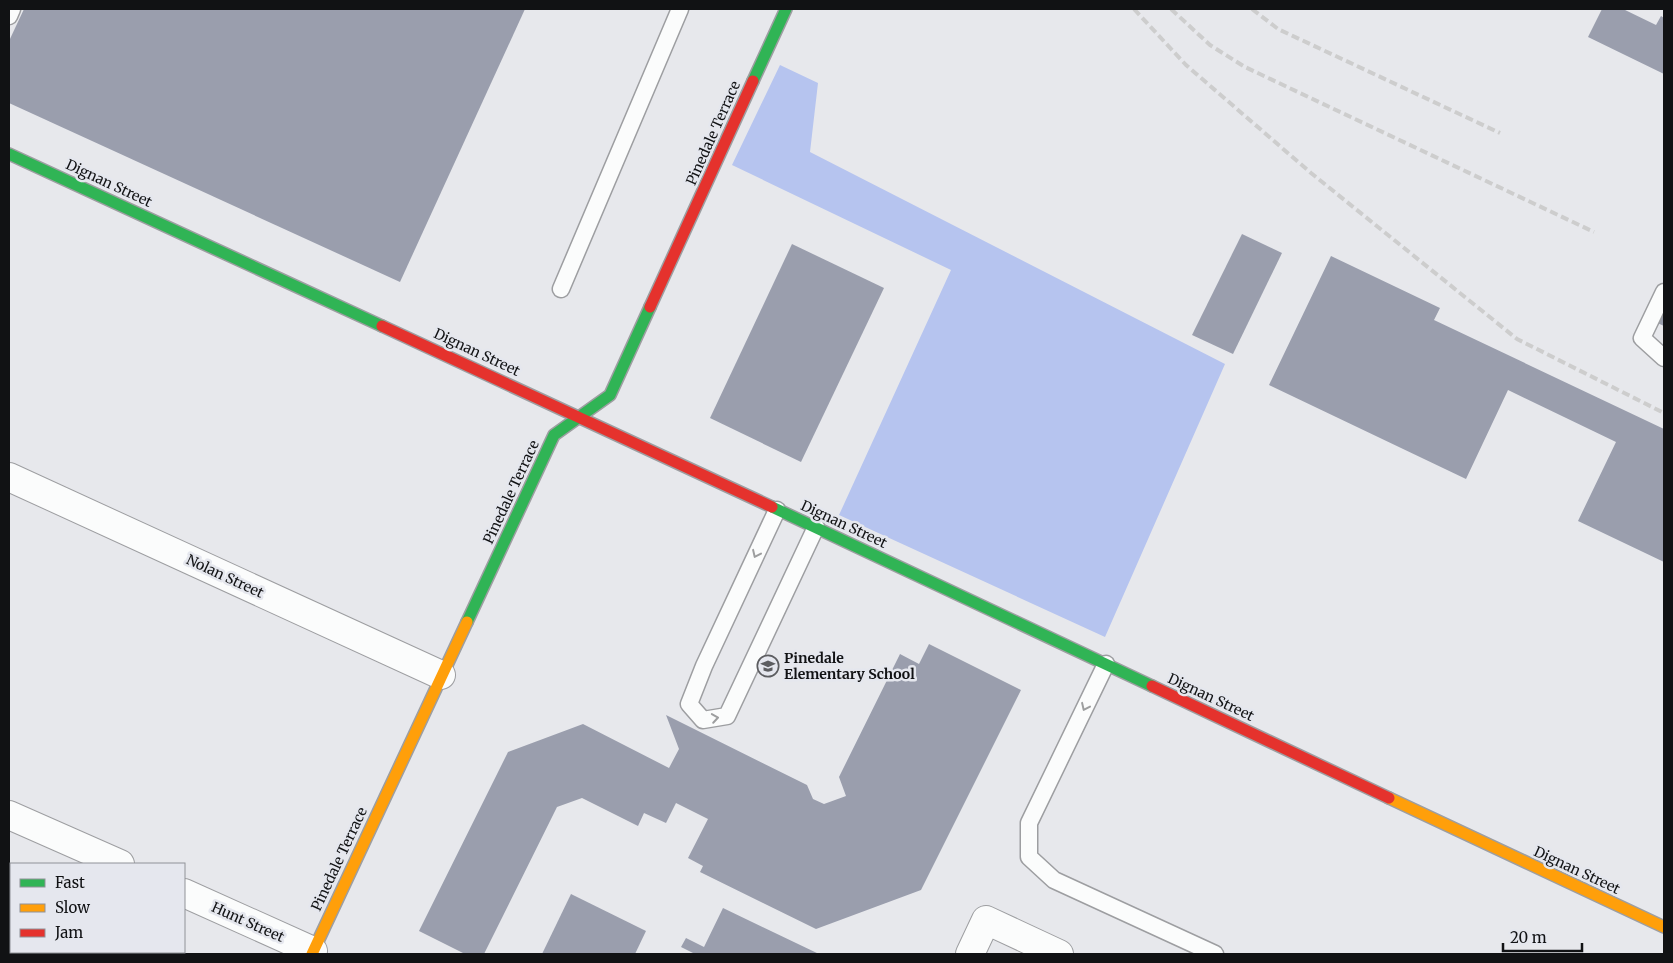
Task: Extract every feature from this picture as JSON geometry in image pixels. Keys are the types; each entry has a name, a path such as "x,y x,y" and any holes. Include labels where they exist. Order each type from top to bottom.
{"street":[{"name":"Pinedale Terrace","path":"312,953 554,435 582,417 610,395 786,9"},
{"name":"Dignan Street","path":"9,154 582,417 1664,927"},
{"name":"Nolan Street","path":"9,477 441,675"},
{"path":"9,815 118,863"},
{"name":"Hunt Street","path":"185,893 312,953"},
{"path":"970,954 986,920 1059,954"}],"lane":[{"path":"9,16 12,9"},
{"path":"561,289 680,9"},
{"path":"1664,292 1642,338 1664,358"},
{"path":"776,510 704,666 689,704 703,720 727,716 816,527"},
{"path":"1106,664 1030,823 1029,857 1054,880 1215,954"}],"shaded area":[{"path":"780,65 818,83 810,152 1225,364 1105,637 839,515 951,270 732,165"}],"building":[{"path":"24,9 525,9 400,282 9,103 9,41"},
{"path":"1602,9 1623,9 1656,25 1661,16 1664,18 1664,74 1588,37"},
{"path":"1242,234 1282,253 1233,354 1192,335"},
{"path":"792,244 884,288 801,462 710,418"},
{"path":"1331,256 1440,308 1434,320 1664,429 1664,562 1578,521 1616,442 1508,390 1466,479 1269,385"},
{"path":"1664,297 1664,326 1653,321"},
{"path":"929,644 1021,690 921,890 816,929 700,872 703,866 688,858 708,819 676,803 666,823 644,813 638,826 582,798 557,807 484,954 465,954 419,931 508,752 583,724 669,768 679,749 666,715 807,785 813,799 824,804 846,796 839,777 900,654 919,664"},
{"path":"571,894 646,931 635,954 542,954"},
{"path":"723,908 819,954 695,954 681,947 686,938 704,947"}],"railway":[{"path":"1134,9 1186,65 1311,173 1517,339 1664,413"},
{"path":"1171,9 1210,45 1245,67 1594,232"},
{"path":"1252,9 1278,29 1500,133"}],"traffic: fast":[{"path":"753,81 786,9"},
{"path":"9,154 382,326"},
{"path":"467,622 554,435 610,395 650,307"},
{"path":"772,507 1152,686"}],"traffic: slow":[{"path":"312,954 467,622"},
{"path":"1389,798 1664,927"}],"traffic: jam":[{"path":"650,307 753,81"},
{"path":"382,326 772,507"},
{"path":"1152,686 1389,798"}],"place":[{"name":"Pinedale Elementary School","path":"768,666"}]}
